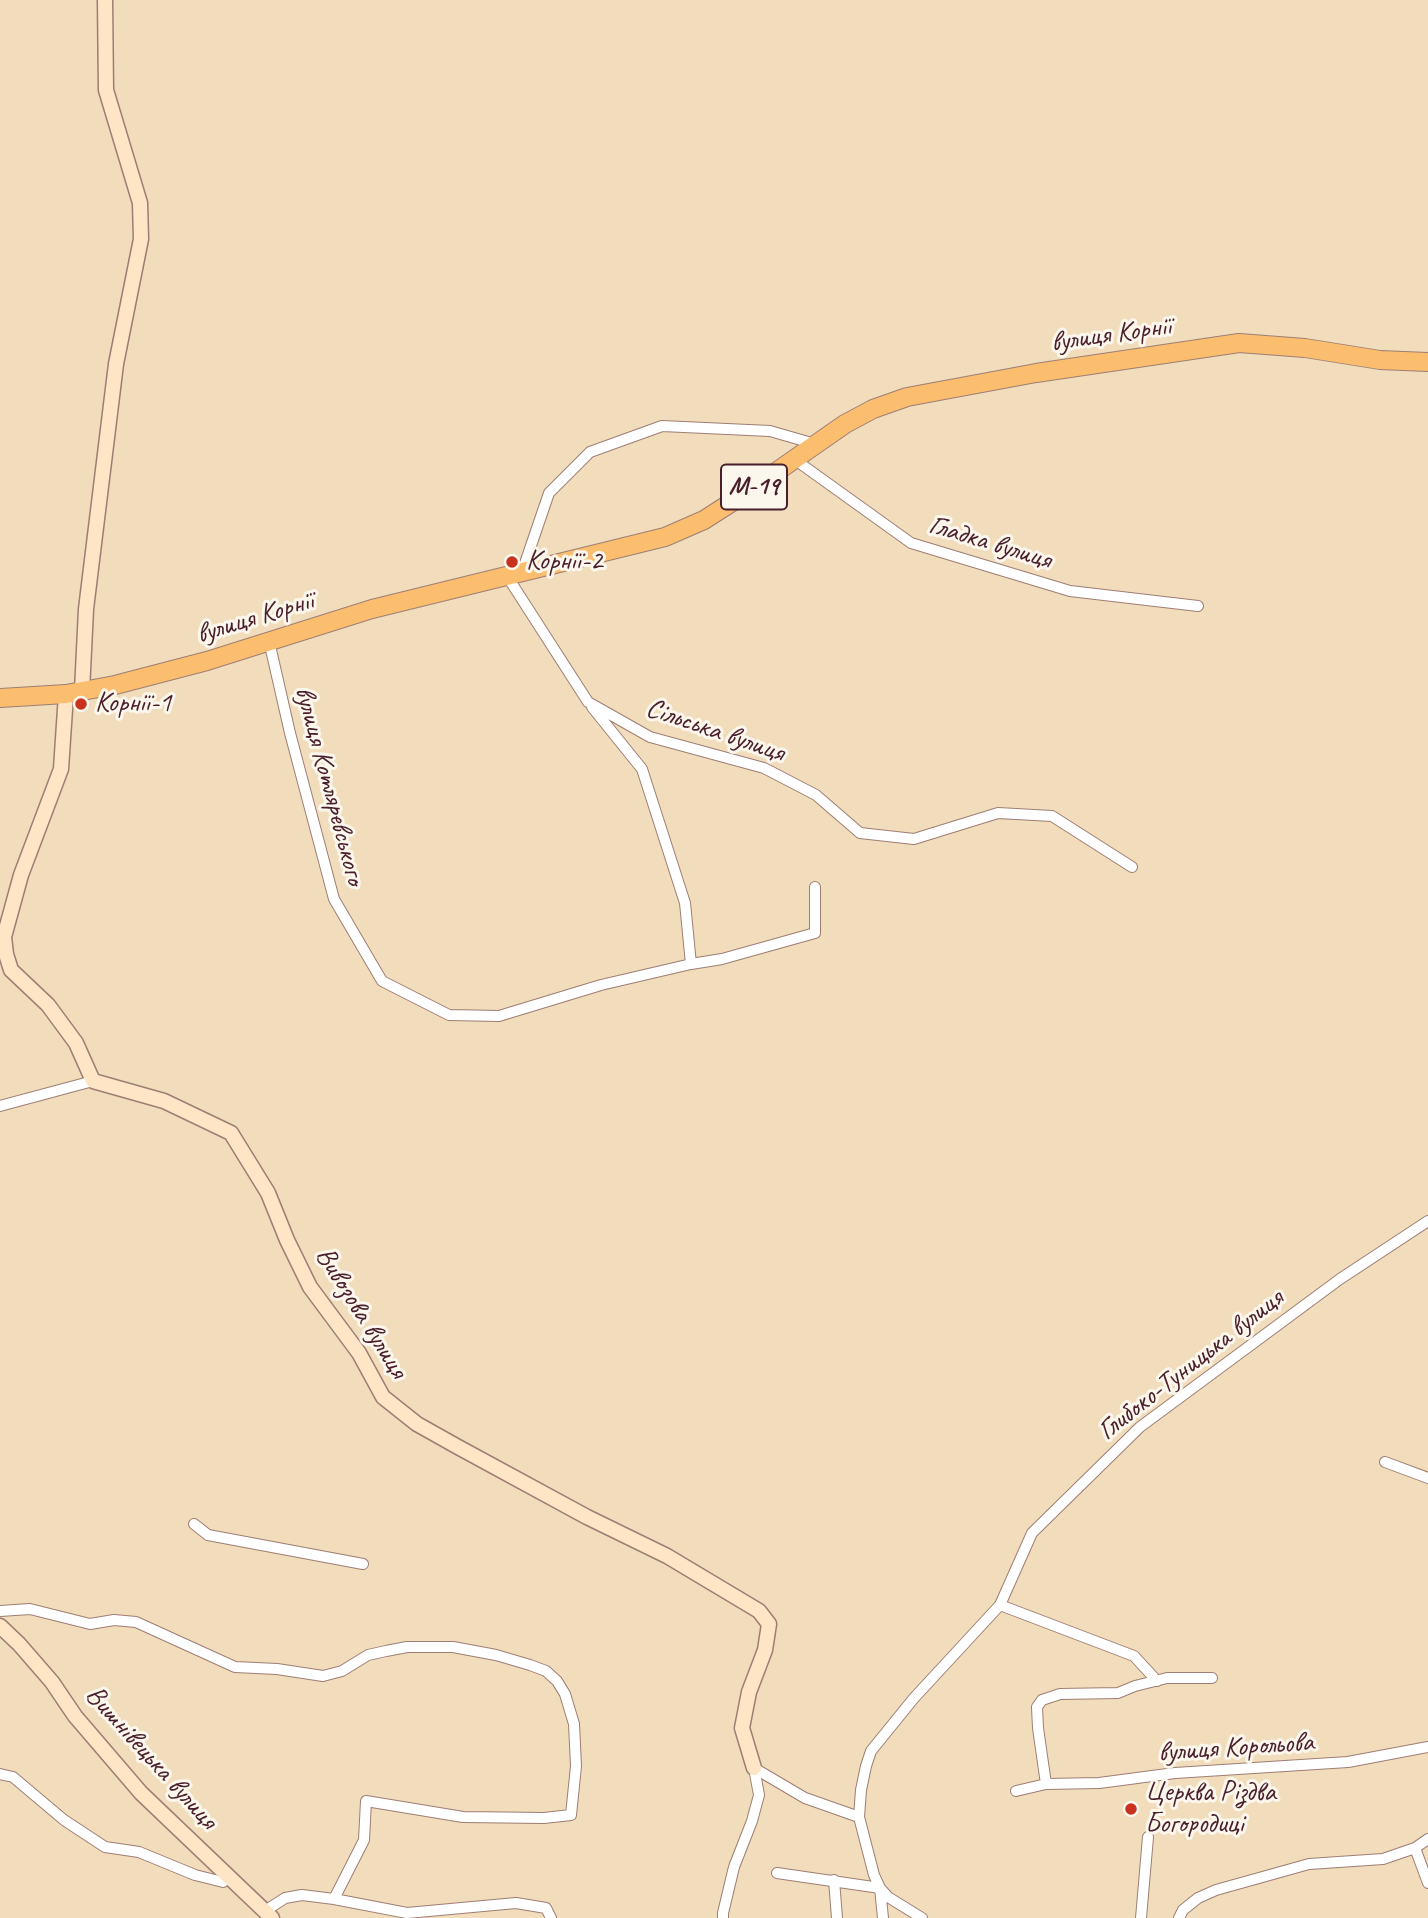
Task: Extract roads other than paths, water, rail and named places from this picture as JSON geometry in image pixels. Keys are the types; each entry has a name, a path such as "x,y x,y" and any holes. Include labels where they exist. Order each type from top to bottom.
{"highway":[{"name":"вулиця Корнії","path":"0,698 74,692 115,685 207,661 372,609 665,537 704,520 845,424 873,409 907,397 1035,373 1239,343 1306,348 1380,360 1428,362"}],"street":[{"path":"0,1106 93,1081 76,1043 48,1005 11,970 4,937 21,875 61,769 86,609 116,364 141,239 140,203 106,90 105,0"},
{"path":"515,574 550,493 590,452 662,426 770,431 815,444"},
{"name":"Гладка вулиця","path":"794,459 911,543 1070,591 1198,606"},
{"name":"Сільська вулиця","path":"515,574 588,702 642,769 685,903 691,964"},
{"name":"вулиця Котляревського","path":"269,641 290,733 334,899 382,981 449,1014 499,1016 601,985 691,964"},
{"name":"Сільська вулиця","path":"588,702 650,737 764,768 816,795 860,833 914,839 998,813 1052,816 1132,867"},
{"path":"691,964 722,959 815,933 815,887"},
{"name":"Вивозова вулиця","path":"93,1081 164,1101 231,1133 268,1193 310,1287 359,1353 383,1397 438,1435 534,1489 667,1556 760,1611 769,1624 765,1650 749,1692 742,1728 759,1795 734,1867 723,1918"},
{"name":"Глибоко-Туницька вулиця","path":"883,1918 880,1888 868,1855 859,1817 861,1790 871,1751 914,1698 1000,1605 1032,1534 1140,1427 1340,1279 1428,1222"},
{"path":"1385,1462 1428,1478"},
{"path":"194,1524 208,1535 363,1564"},
{"path":"1000,1605 1134,1657 1157,1681"},
{"path":"0,1611 30,1609 90,1624 114,1620 136,1622 235,1667 277,1669 304,1675 323,1676 342,1671 368,1655 407,1647 453,1647 546,1671 561,1687 574,1724 576,1766 571,1815 544,1818 463,1817 366,1801 364,1840 334,1899"},
{"name":"Вишнівецька вулиця","path":"0,1626 52,1682 75,1716 141,1793 268,1914"},
{"path":"1046,1784 1037,1707 1042,1700 1060,1694 1118,1693 1135,1686 1185,1676 1212,1678"},
{"name":"вулиця Корольова","path":"1017,1791 1046,1784 1099,1783 1175,1773 1314,1766 1395,1755 1428,1747"},
{"path":"754,1768 805,1798 859,1817"},
{"path":"0,1774 13,1777 64,1820 105,1847 139,1852 195,1875 223,1882 230,1877"},
{"path":"1141,1918 1148,1838"},
{"path":"1179,1918 1183,1910 1198,1898 1216,1890 1309,1864 1383,1859 1415,1848 1428,1839"},
{"path":"1415,1848 1428,1883"},
{"path":"777,1872 880,1888 888,1897 922,1918"},
{"path":"834,1880 837,1918"},
{"path":"268,1914 285,1898 302,1895 407,1913 516,1903 546,1908 551,1918"}],"place":[{"name":"Корнії-2","path":"512,562"},
{"name":"Корнії-1","path":"81,704"},
{"name":"Церква Різдва Богородиці","path":"1131,1809"}]}
